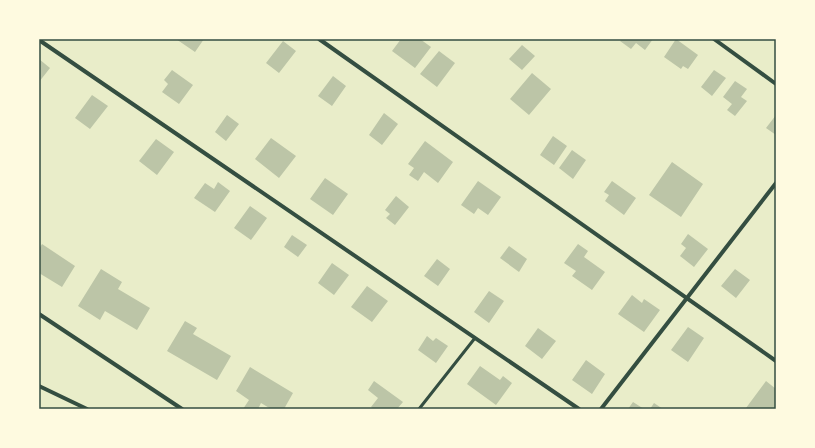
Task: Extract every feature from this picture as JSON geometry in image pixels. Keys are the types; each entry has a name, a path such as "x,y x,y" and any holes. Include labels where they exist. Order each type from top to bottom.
{"street":[{"path":"319,39 776,361"},
{"path":"714,39 776,84"},
{"path":"39,40 579,409"},
{"path":"601,409 776,183"},
{"path":"39,314 182,409"},
{"path":"39,386 87,409"}],"lane":[{"path":"419,409 475,338"}],"building":[{"path":"176,39 204,39 195,52"},
{"path":"401,39 420,39 431,47 415,68 392,51"},
{"path":"622,39 653,39 645,50 636,43 631,49 620,41"},
{"path":"676,39 698,55 688,69 683,66 681,69 664,57"},
{"path":"283,41 296,51 279,73 266,63"},
{"path":"522,45 535,56 522,70 509,59"},
{"path":"439,51 455,63 437,87 420,74"},
{"path":"39,59 50,68 39,82"},
{"path":"172,70 193,85 179,104 162,92 168,84 164,80"},
{"path":"714,70 726,78 712,96 701,87"},
{"path":"532,73 551,89 529,115 510,99"},
{"path":"333,76 346,86 332,106 318,96"},
{"path":"735,81 747,89 741,97 747,101 735,116 727,110 732,104 723,97"},
{"path":"92,95 108,106 90,129 75,118"},
{"path":"384,113 398,124 382,145 369,135"},
{"path":"227,115 239,124 226,141 215,132"},
{"path":"776,115 776,135 766,128"},
{"path":"553,136 567,146 554,165 540,155"},
{"path":"271,138 296,156 279,178 255,159"},
{"path":"156,139 174,152 157,175 139,161"},
{"path":"425,141 453,162 438,183 424,172 418,181 409,175 414,168 408,164"},
{"path":"572,150 586,160 573,179 559,168"},
{"path":"672,162 703,184 681,217 649,195"},
{"path":"325,178 348,194 333,215 310,199"},
{"path":"478,181 501,197 488,215 478,208 474,214 461,205"},
{"path":"612,181 636,198 624,215 605,201 609,195 604,192"},
{"path":"218,182 230,191 215,212 194,198 205,183 214,189"},
{"path":"396,196 409,207 395,225 386,218 390,214 385,210"},
{"path":"250,206 267,218 251,240 234,228"},
{"path":"688,234 708,249 694,267 680,256 686,248 681,244"},
{"path":"292,235 307,245 298,257 284,247"},
{"path":"42,244 75,266 62,287 39,273 39,249"},
{"path":"578,244 588,251 584,257 605,272 592,290 572,276 576,271 564,263"},
{"path":"509,246 527,259 519,272 500,258"},
{"path":"437,259 450,269 438,286 424,276"},
{"path":"332,263 349,275 334,295 318,283"},
{"path":"101,269 122,282 118,289 150,308 137,330 105,311 100,320 78,306"},
{"path":"735,269 750,280 736,298 721,286"},
{"path":"367,286 388,301 372,322 351,307"},
{"path":"489,291 504,301 489,323 474,312"},
{"path":"632,295 642,303 644,299 660,310 644,332 618,314"},
{"path":"185,321 197,328 193,334 231,356 217,380 167,351"},
{"path":"688,327 704,338 688,362 671,350"},
{"path":"538,328 556,341 542,359 525,346"},
{"path":"427,336 433,341 436,338 448,346 436,363 418,350"},
{"path":"586,360 605,374 592,394 572,380"},
{"path":"480,366 500,380 503,376 512,383 496,405 467,384"},
{"path":"250,367 293,393 284,409 271,409 261,403 258,409 243,409 249,400 236,391"},
{"path":"374,381 403,402 397,409 374,409 371,407 378,398 368,390"},
{"path":"766,381 776,389 776,406 774,409 747,409 746,408"},
{"path":"633,402 644,409 628,409"},
{"path":"654,403 663,409 650,409"}]}
